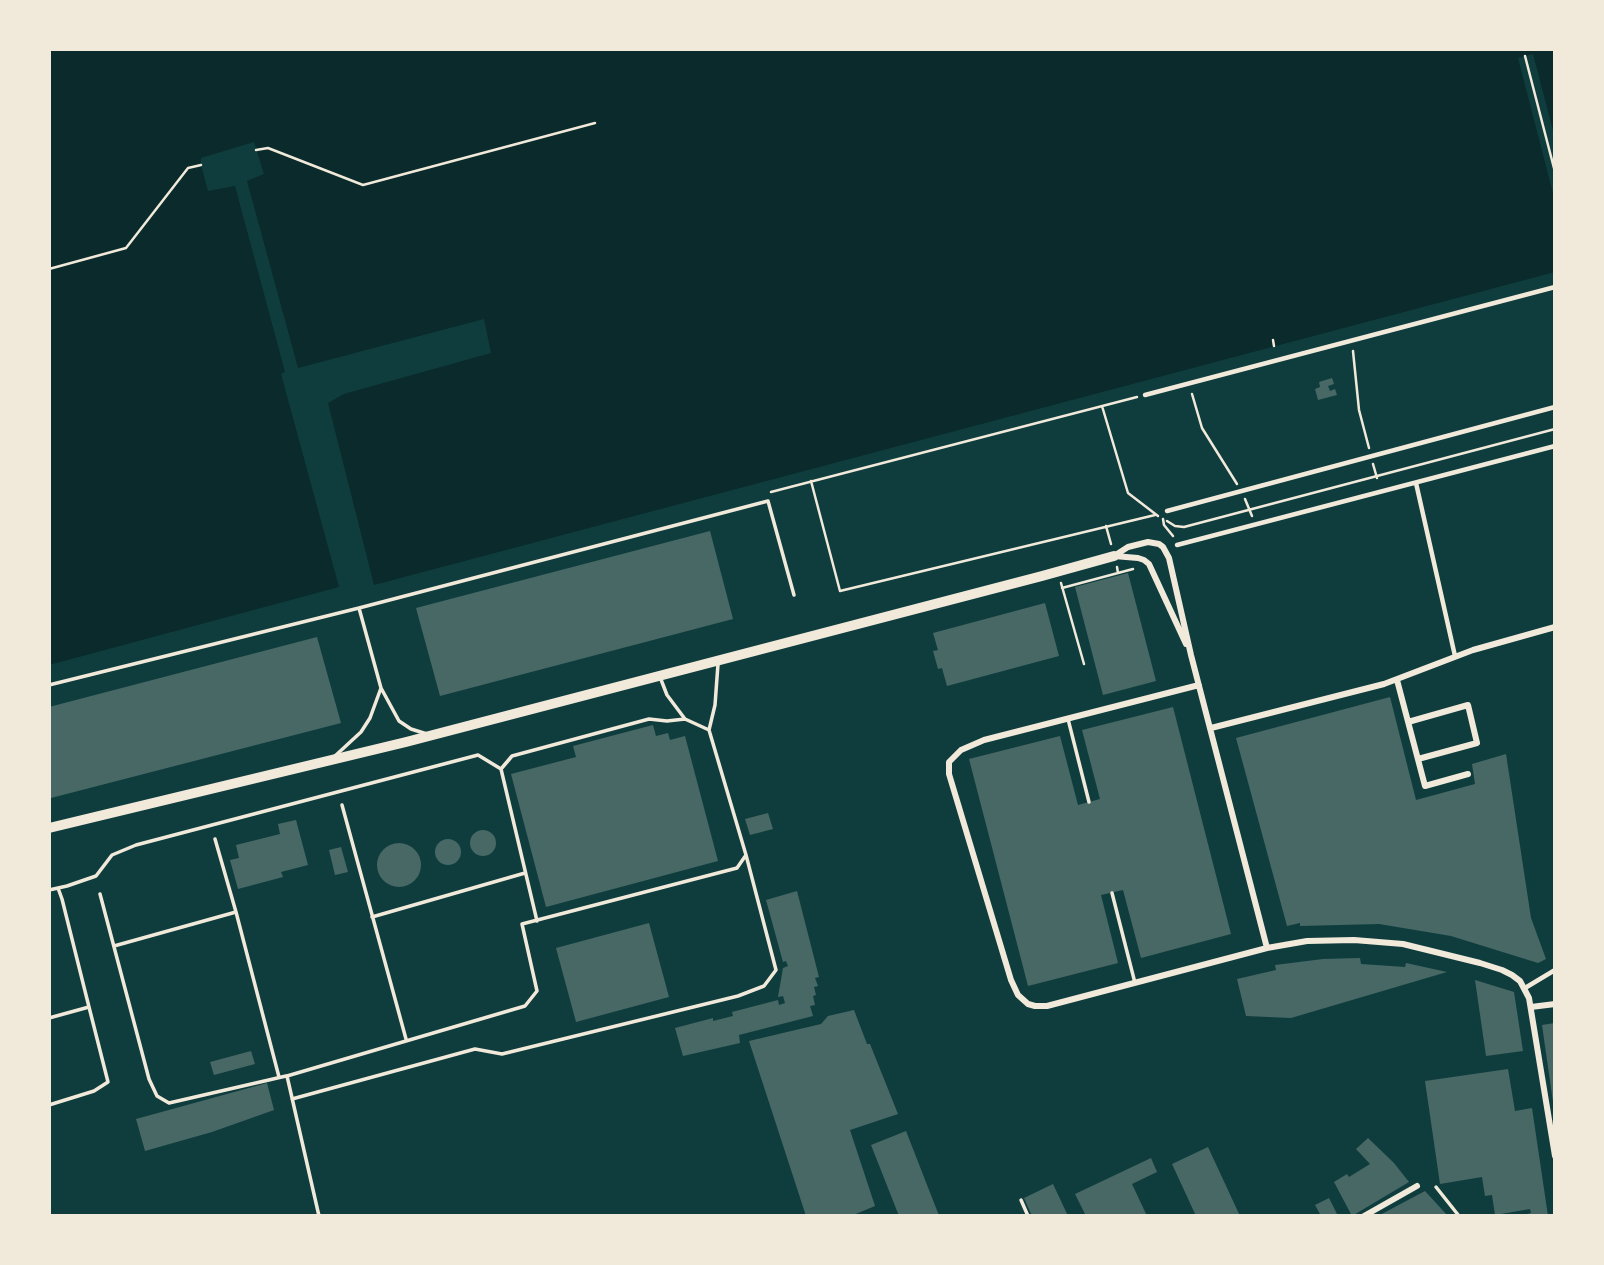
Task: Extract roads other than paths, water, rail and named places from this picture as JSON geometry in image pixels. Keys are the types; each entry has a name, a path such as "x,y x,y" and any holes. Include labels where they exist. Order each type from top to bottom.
{"main road":[{"path":"49,828 432,736 1114,556"}],"street":[{"path":"1145,396 1555,287"},
{"path":"1167,511 1555,407"},
{"path":"1177,545 1555,446"},
{"path":"1416,482 1455,656"},
{"path":"1114,556 1141,542 1153,542 1163,547 1171,565 1191,655 1267,948"},
{"path":"1114,556 1138,558 1149,564 1191,655"},
{"path":"1211,728 1397,680 1455,656 1555,627"},
{"path":"1397,680 1425,786 1468,775"},
{"path":"1199,685 972,744 951,758 949,774 1011,980 1018,995 1028,1004 1047,1006 1267,948 1291,943 1337,940 1403,944 1502,970 1520,981 1531,1007 1555,1156"},
{"path":"1408,722 1468,705 1477,743 1418,759"},
{"path":"1525,988 1555,970"},
{"path":"1531,1007 1555,1004"},
{"path":"1363,1216 1417,1186"}],"lane":[{"path":"49,685 359,608 768,501 794,595"},
{"path":"359,608 381,688 399,721 411,729 432,736"},
{"path":"292,1099 475,1049 502,1054 738,996 764,986 776,970 709,730 715,705 718,660"},
{"path":"659,676 667,695 685,719 709,730"},
{"path":"328,762 361,733 370,718 381,688"},
{"path":"1068,718 1089,802"},
{"path":"502,769 512,756 649,719 685,719"},
{"path":"49,890 96,876 112,855 136,845 478,755 502,769 537,921"},
{"path":"342,805 406,1040"},
{"path":"215,839 279,1077"},
{"path":"100,894 149,1079 157,1096 169,1103 292,1074 526,1006 537,990 522,924 737,868 746,855"},
{"path":"372,917 525,873"},
{"path":"49,1105 94,1091 108,1082 58,888"},
{"path":"1112,892 1135,983"},
{"path":"114,946 236,912"},
{"path":"49,1018 89,1007"},
{"path":"292,1074 287,1076 319,1216"},
{"path":"1436,1187 1459,1216"},
{"path":"1021,1200 1028,1216"}],"water":[{"path":"49,49 1555,49 1555,138 1533,54 1518,58 1555,201 1555,272 374,585 328,403 344,394 491,353 484,319 298,368 247,181 264,174 254,142 201,158 201,165 208,191 235,186 285,372 281,374 339,587 49,665"}]}
